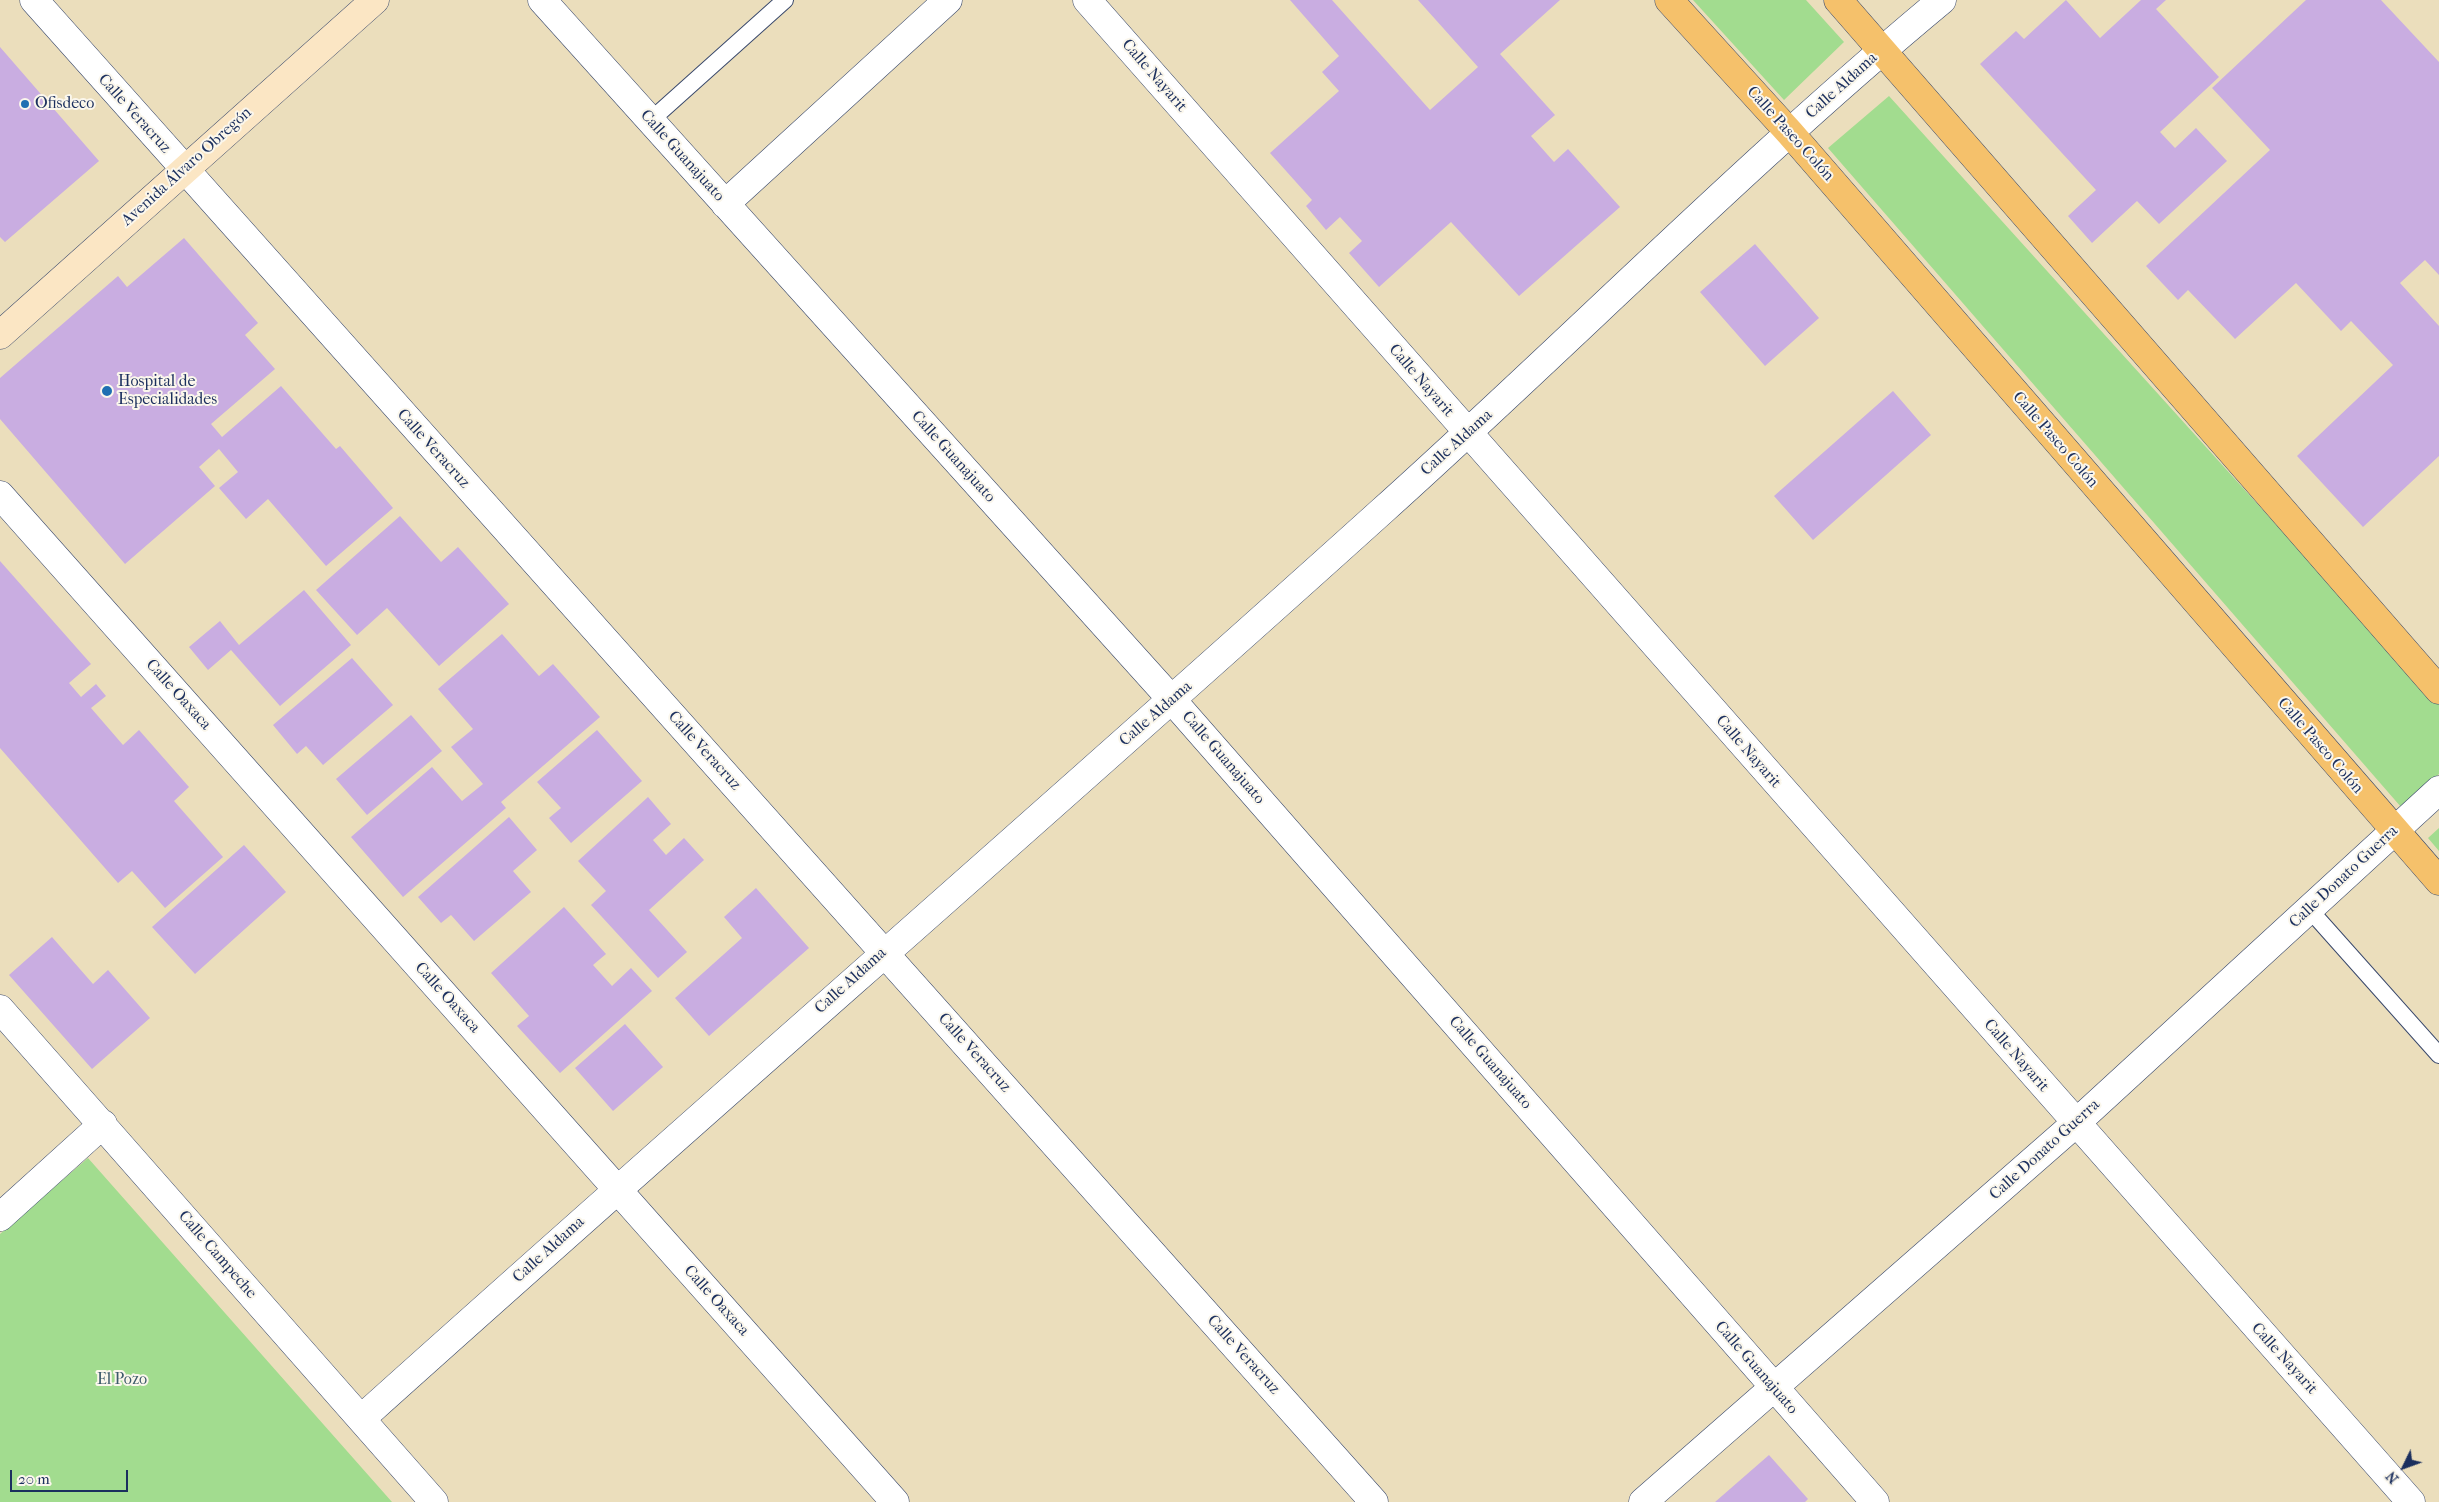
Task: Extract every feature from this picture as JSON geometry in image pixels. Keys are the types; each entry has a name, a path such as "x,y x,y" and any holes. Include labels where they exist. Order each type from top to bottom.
{"main road":[{"name":"Calle Paseo Colón","path":"1669,0 1790,133 2393,831 2439,881"},
{"path":"1838,0 1883,49 2439,690"}],"street":[{"name":"Calle Veracruz","path":"34,0 1374,1502"},
{"name":"Avenida Álvaro Obregón","path":"0,335 375,0"},
{"name":"Calle Guanajuato","path":"542,0 1172,700 1875,1502"},
{"path":"725,204 948,0"},
{"name":"Calle Nayarit","path":"1087,0 2411,1502"},
{"name":"Calle Aldama","path":"361,1419 884,952 1172,700 1468,434 1790,133 1883,49 1942,0"},
{"name":"Calle Oaxaca","path":"0,495 894,1502"},
{"name":"Calle Donato Guerra","path":"1643,1502 2076,1123 2439,790"},
{"name":"Calle Campeche","path":"0,1009 434,1502"},
{"path":"0,1217 103,1124"}],"lane":[{"path":"650,121 785,0"},
{"path":"2309,909 2439,1055"}],"green space":[{"path":"1693,0 1806,0 1844,42 1784,100"},
{"path":"1889,96 2439,705 2439,774 2401,807 1828,148"},
{"path":"2439,828 2439,851 2428,838"},
{"name":"El Pozo","path":"88,1158 392,1502 0,1502 0,1234"}],"building":[{"path":"1290,0 1332,0 1430,110 1478,67 1418,0 1560,0 1500,54 1555,115 1531,136 1554,162 1568,149 1620,207 1519,296 1451,222 1379,287 1349,253 1362,241 1340,217 1326,230 1306,206 1312,200 1270,153 1339,91 1322,72 1339,56"},
{"path":"2066,0 2100,38 2141,0 2166,0 2156,9 2219,77 2160,132 2175,148 2196,128 2227,161 2159,224 2137,201 2092,243 2068,216 2096,190 1980,64 2016,31 2024,39"},
{"path":"2306,0 2381,0 2439,62 2439,275 2425,260 2400,283 2439,326 2439,456 2363,527 2297,456 2393,365 2351,321 2341,331 2296,283 2235,339 2188,290 2178,300 2146,266 2270,150 2212,88"},
{"name":"Ofisdeco","path":"0,47 99,161 5,242 0,237"},
{"path":"184,238 258,323 245,335 275,369 211,424 222,437 281,386 336,449 340,446 393,508 326,566 268,499 246,519 219,488 238,472 219,449 199,467 215,486 125,564 0,419 0,378 118,276 127,287"},
{"path":"1755,244 1819,318 1765,366 1700,292"},
{"path":"1893,391 1931,435 1813,540 1774,496"},
{"path":"400,516 441,562 458,547 509,604 439,666 387,608 357,635 316,590"},
{"path":"0,561 91,664 69,683 81,697 96,684 106,696 91,708 123,745 139,730 189,787 174,801 223,857 165,908 132,871 118,883 0,748"},
{"path":"304,590 351,645 280,706 231,650 208,670 189,647 220,621 239,645"},
{"path":"502,634 539,676 553,664 600,717 501,802 506,808 403,897 351,837 432,767 462,801 483,784 451,747 473,729 438,689"},
{"path":"352,658 393,705 323,765 306,746 297,754 273,725"},
{"path":"411,715 442,751 367,815 336,779"},
{"path":"597,730 642,781 571,843 549,818 561,808 537,782"},
{"path":"648,797 671,824 653,840 666,855 684,838 704,860 649,910 687,952 658,978 591,905 606,891 578,861"},
{"path":"509,817 537,850 513,871 531,892 474,941 451,915 441,923 418,897"},
{"path":"244,845 286,892 195,974 152,927"},
{"path":"756,888 809,948 709,1036 675,998 742,938 724,917"},
{"path":"564,907 606,954 593,965 612,986 631,968 652,991 560,1073 517,1026 529,1016 491,973"},
{"path":"52,937 93,984 108,970 150,1018 92,1069 9,975"},
{"path":"625,1024 663,1067 613,1111 575,1068"},
{"path":"1769,1455 1808,1499 1805,1502 1715,1502"}],"place":[{"name":"Ofisdeco","path":"25,104"},
{"name":"Hospital de Especialidades","path":"107,391"}]}
